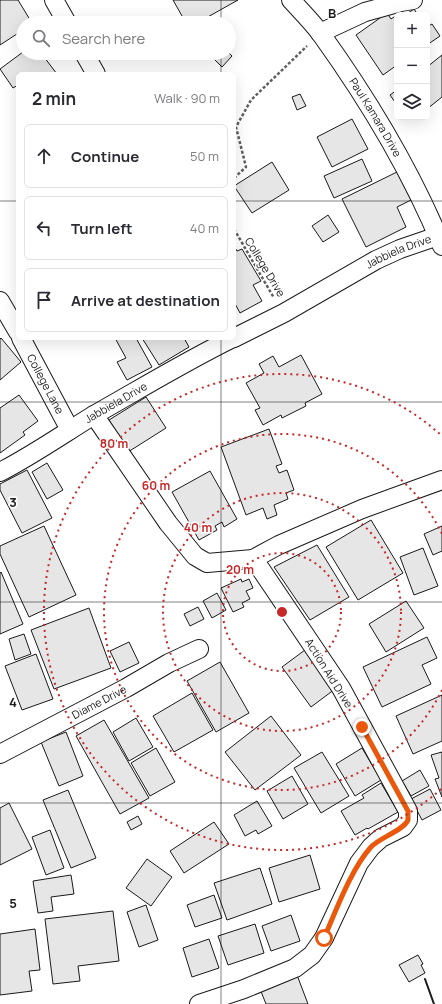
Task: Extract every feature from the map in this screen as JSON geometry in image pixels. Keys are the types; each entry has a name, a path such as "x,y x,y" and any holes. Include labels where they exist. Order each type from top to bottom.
{"street":[{"path":"54,0 63,16"},
{"name":"Paul Kamara Drive","path":"291,0 320,33 366,100 410,178 440,241"},
{"path":"320,33 365,12 413,0"},
{"path":"88,60 95,72"},
{"name":"Jabbiela Drive","path":"236,337 284,313 376,260 400,249 440,241"},
{"path":"0,301 16,329"},
{"name":"College Lane","path":"23,340 70,430"},
{"name":"Jabbiela Drive","path":"0,472 18,463 94,416 230,340"},
{"path":"94,416 168,523 195,556 207,563 253,559 279,545 362,509 442,480"},
{"name":"Action Aid Drive","path":"199,1004 244,989 295,968 312,955 324,938 359,863 371,847 381,838 403,827 408,820 408,811 341,688 253,559"},
{"name":"Diame Drive","path":"0,754 126,688 169,663 199,649"}],"path":[{"path":"236,176 246,167 236,127 251,100 320,33"},
{"name":"College Drive","path":"236,232 284,313"}],"building":[{"path":"0,0 18,0 28,16 16,16 16,35 0,45"},
{"path":"173,0 238,0 209,16 182,16"},
{"path":"387,13 391,19 394,17 394,67 383,75 356,35"},
{"path":"432,24 440,36 430,43 430,25"},
{"path":"442,55 442,97 430,107 430,84 430,65"},
{"path":"16,57 16,60 46,60 55,72 16,72 16,86 13,88 0,69"},
{"path":"215,60 228,60 222,67"},
{"path":"394,92 394,101 390,95"},
{"path":"300,94 306,106 297,110 292,97"},
{"path":"352,119 368,149 332,167 317,137"},
{"path":"362,159 372,181 334,198 324,176"},
{"path":"272,162 289,190 252,213 236,189 236,185"},
{"path":"397,172 411,200 397,207 406,227 366,247 342,199"},
{"path":"328,215 339,232 323,242 312,226"},
{"path":"236,249 237,251 242,249 261,281 253,285 262,301 240,313 236,306"},
{"path":"1,338 21,362 0,380 0,339"},
{"path":"116,340 137,340 152,367 127,380 117,362 126,358"},
{"path":"143,340 185,340 189,347 159,365"},
{"path":"301,355 322,394 305,403 306,406 282,418 281,415 263,425 255,410 260,408 246,383 264,373 259,364 273,356 279,367"},
{"path":"19,395 38,421 23,432 25,435 0,453 0,408"},
{"path":"146,397 166,428 128,452 109,420"},
{"path":"269,429 282,464 276,466 279,473 287,470 294,490 286,493 288,499 274,505 277,515 267,519 263,508 246,515 221,447"},
{"path":"47,463 63,490 47,499 32,472"},
{"path":"27,470 52,518 22,533 0,490 0,484"},
{"path":"210,471 237,519 224,527 222,522 215,526 217,530 199,540 172,492"},
{"path":"371,520 403,573 358,600 326,547"},
{"path":"44,526 76,595 29,617 0,554 0,546"},
{"path":"442,526 442,551 433,555 424,534"},
{"path":"317,545 349,597 310,620 274,567"},
{"path":"423,548 438,586 414,595 400,557"},
{"path":"1,572 23,624 0,634 0,573"},
{"path":"241,579 242,582 249,579 253,588 246,591 250,599 242,603 244,607 233,612 221,588"},
{"path":"217,593 226,610 212,618 203,601"},
{"path":"406,601 424,628 386,652 369,624"},
{"path":"198,607 204,619 190,626 184,614"},
{"path":"89,608 111,668 54,689 31,630"},
{"path":"24,634 31,654 15,660 9,639"},
{"path":"427,637 437,658 422,665 431,684 382,707 363,667"},
{"path":"129,642 139,663 120,672 110,651"},
{"path":"305,650 335,689 311,707 282,667"},
{"path":"36,654 53,699 22,710 5,666"},
{"path":"220,662 249,713 216,732 187,681"},
{"path":"192,693 213,730 174,752 153,716"},
{"path":"442,695 442,741 413,754 396,716"},
{"path":"271,716 301,755 255,790 225,752"},
{"path":"136,718 153,747 129,761 113,732"},
{"path":"104,720 149,798 120,814 76,736"},
{"path":"66,732 83,776 59,786 41,742"},
{"path":"156,748 175,782 150,796 131,763"},
{"path":"362,748 381,780 355,796 336,764"},
{"path":"322,752 349,796 321,813 294,768"},
{"path":"442,752 442,797 435,779 439,778 431,755"},
{"path":"420,770 429,786 411,796 402,781"},
{"path":"292,776 308,804 283,819 267,791"},
{"path":"381,783 398,812 355,835 341,811 364,798 362,795"},
{"path":"430,789 441,810 422,820 411,799"},
{"path":"68,790 96,858 71,868 43,800"},
{"path":"257,801 272,826 258,834 256,830 245,836 234,815"},
{"path":"9,803 32,849 0,865 0,808"},
{"path":"138,816 142,824 131,830 127,822"},
{"path":"214,822 229,844 184,873 170,851"},
{"path":"50,830 64,868 46,875 32,837"},
{"path":"310,855 320,889 279,902 269,868"},
{"path":"147,859 172,877 151,906 126,888"},
{"path":"260,868 272,904 227,920 214,883"},
{"path":"71,875 74,894 51,897 53,911 38,913 33,881"},
{"path":"214,895 222,918 195,927 187,905"},
{"path":"146,905 158,940 139,947 127,912"},
{"path":"113,911 119,961 78,966 80,981 53,984 45,919"},
{"path":"291,915 300,941 271,951 262,926"},
{"path":"255,924 264,953 228,965 218,936"},
{"path":"35,929 40,970 29,971 32,991 0,995 0,934"},
{"path":"209,939 219,968 192,977 183,948"},
{"path":"418,955 423,964 421,965 425,973 409,982 399,965"},
{"path":"297,975 308,1004 266,1004 260,989"}],"wall":[{"path":"425,979 434,1004"}],"route":[{"path":"324,938 359,863 371,847 381,838 403,827 408,820 408,811 362,727"}]}
